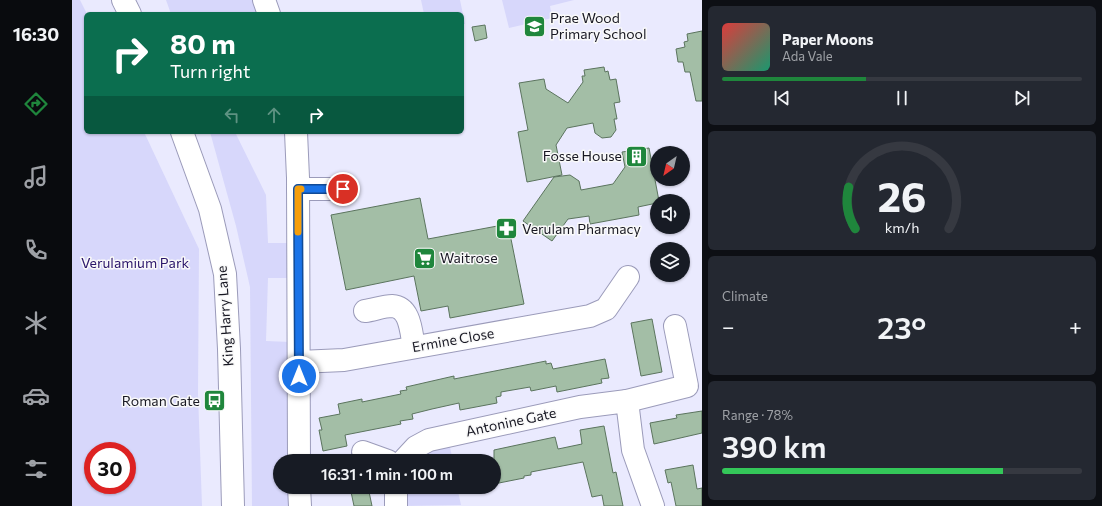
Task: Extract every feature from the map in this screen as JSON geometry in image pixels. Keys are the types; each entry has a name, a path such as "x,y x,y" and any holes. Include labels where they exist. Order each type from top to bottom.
{"street":[{"path":"123,0 129,12"},
{"path":"264,0 268,12"},
{"name":"King Harry Lane","path":"183,134 210,209 224,274 229,356 234,506"},
{"path":"296,134 298,189 299,454"},
{"path":"298,189 343,189"},
{"name":"Ermine Close","path":"299,362 344,360 590,316 606,309 628,277"},
{"path":"365,311 393,306 402,310 408,315 414,347"},
{"name":"Antonine Gate","path":"410,454 416,447 429,440 580,407 627,401 687,386 674,326"},
{"path":"627,401 633,450 653,506"},
{"path":"364,452 369,454"},
{"path":"299,494 300,506"},
{"path":"396,494 396,506"}],"green space":[{"name":"Verulamium Park","path":"72,0 80,0 86,12 84,12 84,134 145,134 199,249 198,394 202,506 72,506"},
{"path":"166,0 255,0 258,12 170,12"},
{"path":"421,0 460,0 462,12 424,12"},
{"path":"502,0 574,0 550,6 552,18 509,28"},
{"path":"211,134 236,134 266,195 268,243 290,243 289,278 268,278 266,341 290,342 293,454 273,454 273,494 293,494 293,506 252,506 250,287 236,226"},
{"path":"449,443 451,454 423,454"},
{"path":"404,494 459,494 461,505 403,506"}],"building":[{"path":"485,25 487,38 475,41 472,27"},
{"path":"702,31 702,101 696,101 690,72 685,72 683,62 678,62 676,49 685,47 684,42 688,41 687,34"},
{"path":"604,67 605,72 608,71 610,80 616,79 620,102 614,103 617,119 614,119 616,130 611,137 602,138 595,133 593,123 567,128 556,145 562,175 527,182 518,132 528,130 519,83 544,79 546,89 568,103 583,82 582,76 585,76 584,70"},
{"path":"649,148 650,186 656,186 658,194 650,194 650,204 638,207 639,215 590,224 589,216 568,219 552,241 523,221 554,177 570,175 579,181 581,190 613,184 625,167 622,152"},
{"name":"Waitrose","path":"420,198 428,239 508,224 524,304 450,318 448,306 421,311 414,276 346,290 331,215"},
{"path":"652,319 662,372 641,376 631,323"},
{"path":"605,359 609,378 601,379 602,383 557,392 556,386 531,391 530,387 501,392 501,396 496,397 497,403 460,410 459,403 412,414 413,419 400,421 401,424 345,435 347,446 323,451 319,430 322,430 319,418 340,414 338,404 362,399 362,402 401,394 400,391 407,390 406,387 454,376 454,379 546,361 546,364 551,363 553,369"},
{"path":"702,411 702,433 654,444 650,423 677,418 676,415"},
{"path":"604,426 613,473 616,472 623,506 604,506 602,495 592,497 583,462 531,472 531,475 524,476 524,478 501,483 501,454 494,454 494,450 555,437 558,449 582,444 580,430"},
{"path":"693,465 697,489 702,488 702,506 676,506 671,482 668,483 665,470"},
{"path":"351,494 369,494 372,506 354,506"}],"slow traffic":[{"path":"298,232 298,189 301,189"}],"place":[{"name":"Prae Wood Primary School","path":"534,26"},
{"name":"Fosse House","path":"637,156"},
{"name":"Verulam Pharmacy","path":"507,229"},
{"name":"Waitrose","path":"425,258"},
{"name":"Roman Gate","path":"215,401"}],"route":[{"path":"299,376 298,189 343,189"}]}
